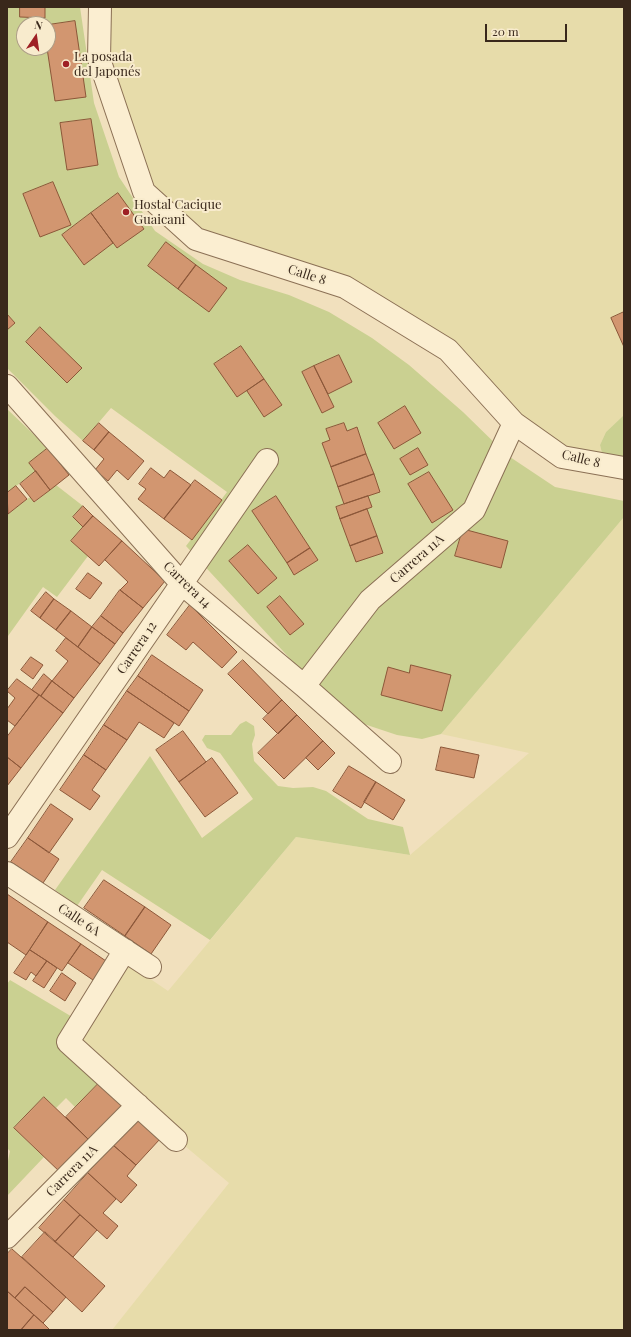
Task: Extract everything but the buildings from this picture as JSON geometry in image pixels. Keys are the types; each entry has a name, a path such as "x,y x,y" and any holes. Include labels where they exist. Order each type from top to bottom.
{"street":[{"name":"Calle 8","path":"100,7 98,59 144,192 196,239 345,287 448,350 514,423 562,457 624,468"},
{"name":"Carrera 14","path":"7,386 181,583 304,686 390,762"},
{"name":"Carrera 11A","path":"304,686 370,600 474,510 514,423"},
{"name":"Carrera 12","path":"7,837 267,460"},
{"name":"Calle 6A","path":"7,873 150,967"},
{"path":"125,950 68,1042 176,1140"},
{"name":"Carrera 11A","path":"7,1237 138,1106"}],"shaded area":[{"path":"102,7 624,7 624,415 606,432 600,445 603,457 559,452 441,355 349,298 213,244 162,203 124,124 106,40"},
{"path":"624,517 624,1330 112,1330 229,1183 60,1041 114,954 168,991 296,837 410,855 529,753 441,734"}],"green space":[{"path":"7,7 80,7 94,103 119,177 155,231 203,264 240,280 289,295 329,312 372,338 409,365 463,412 507,455 555,487 624,501 624,517 441,734 422,739 397,735 364,724 331,703 186,546 227,492 111,408 83,441 55,416 7,368 7,330 15,323 7,314"},
{"path":"7,409 48,448 36,471 7,493"},
{"path":"624,415 624,464 603,457 600,445 606,432"},
{"path":"56,485 83,506 73,517 83,527 71,541 88,556 57,597 43,587 8,636 7,513 8,514 30,497 35,502"},
{"path":"246,721 254,726 255,735 252,744 254,761 278,786 293,788 313,787 326,791 368,819 403,827 410,855 296,837 210,940 102,870 77,906 55,890 150,756 202,838 253,799 220,753 207,748 202,740 205,735 231,735 240,724"},
{"path":"10,980 74,1018 60,1041 104,1078 75,1107 66,1098 56,1108 44,1097 14,1128 44,1157 7,1196 7,1166 10,1151 7,1148 7,984"}],"place":[{"name":"La posada del Japonés","path":"66,64"},
{"name":"Hostal Cacique Guaicani","path":"126,212"}]}
